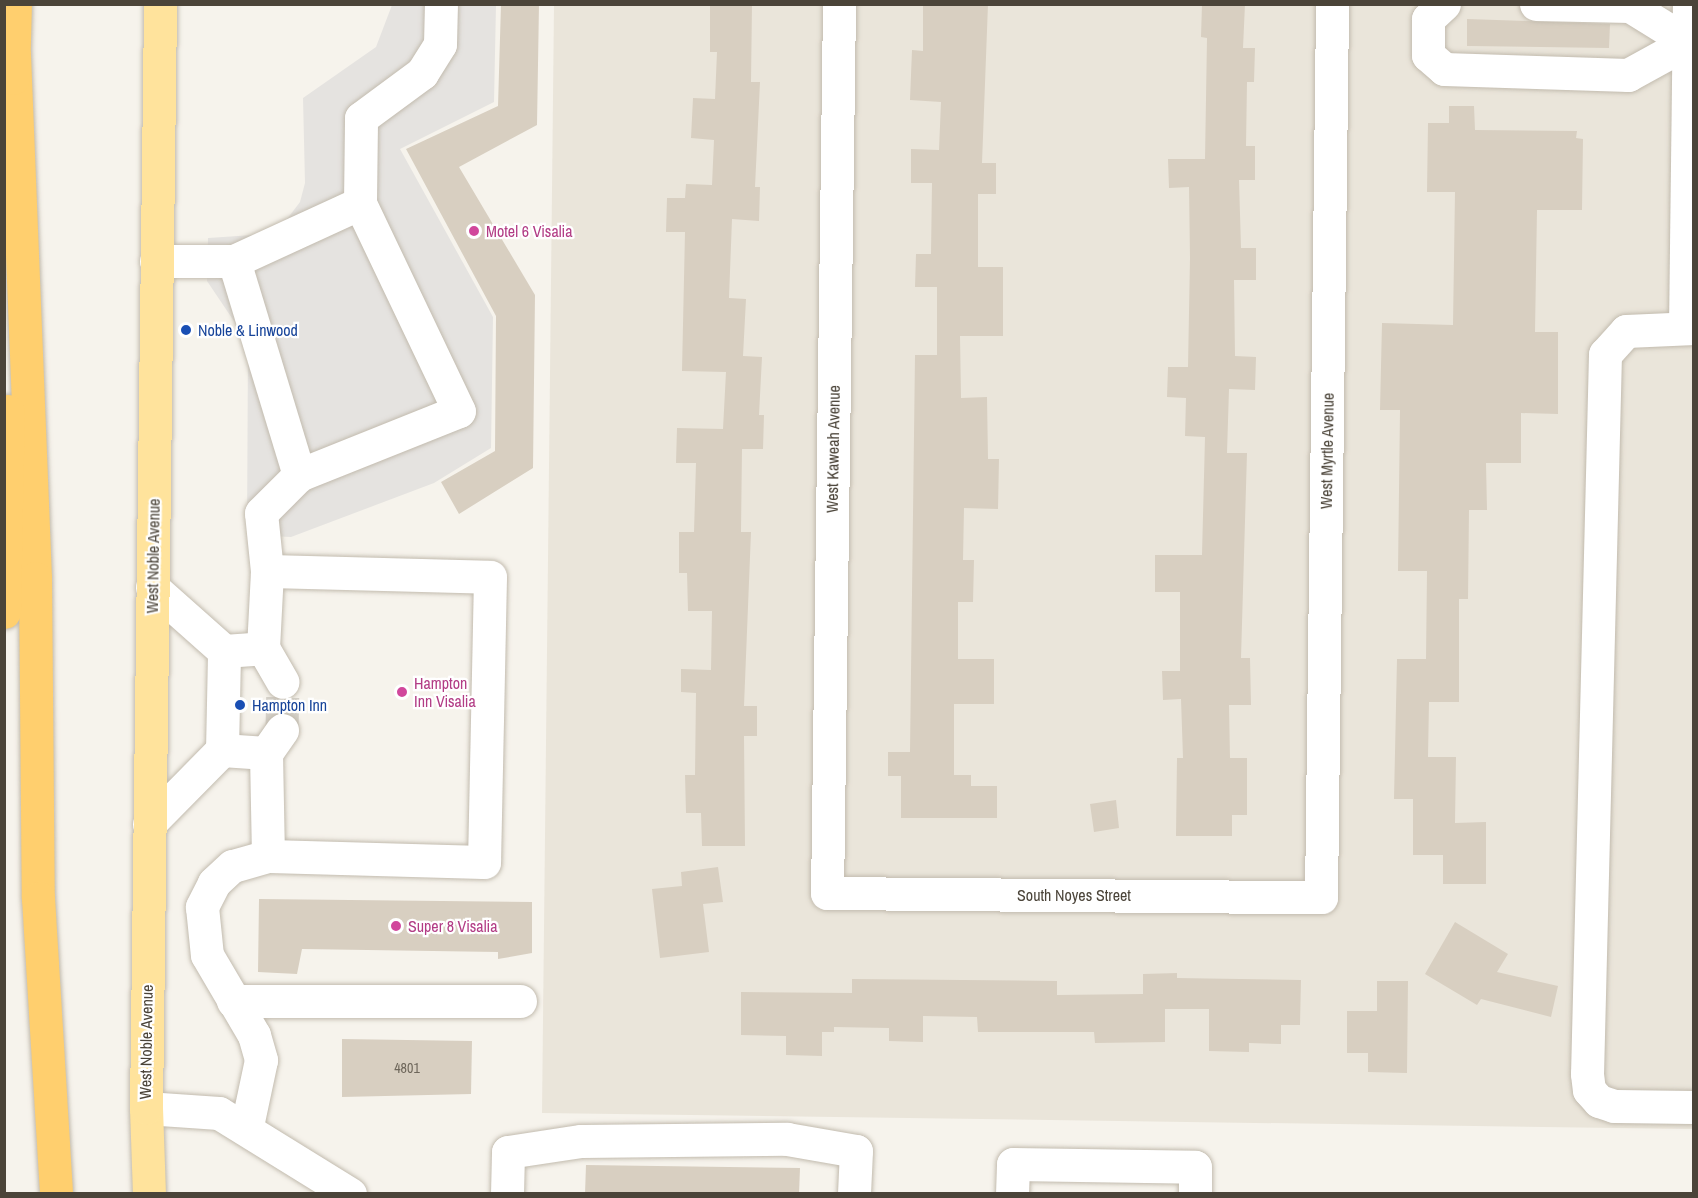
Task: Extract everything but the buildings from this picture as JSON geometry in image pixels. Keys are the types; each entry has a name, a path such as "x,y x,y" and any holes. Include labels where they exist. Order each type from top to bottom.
{"highway":[{"path":"4,612 15,4"},
{"path":"14,55 35,578 38,898 56,1194"}],"main road":[{"name":"West Noble Avenue","path":"149,1194 146,1108 160,4"}],"street":[{"path":"283,682 263,648 267,571 261,513 299,475 459,411 360,203 361,118 422,73 440,44 441,4"},
{"name":"West Kaweah Avenue","path":"827,893 838,4"},
{"name":"West Myrtle Avenue","path":"1321,897 1332,4"},
{"path":"1444,4 1428,19 1428,55 1444,69 1628,75 1688,42"},
{"path":"1536,4 1630,6 1688,42"},
{"path":"1689,4 1689,328 1626,331 1605,354 1602,370 1587,1074 1589,1090 1599,1101 1614,1106 1694,1107"},
{"path":"156,261 234,261 360,203"},
{"path":"234,261 299,475"},
{"path":"247,1126 261,1060 254,1035 207,955 202,907 214,883 232,866 268,856 484,862 490,577 267,571"},
{"path":"152,587 224,651 263,648"},
{"path":"222,750 224,651"},
{"path":"149,824 222,750 274,742 268,856"},
{"name":"South Noyes Street","path":"827,893 1321,897"},
{"path":"233,1001 520,1001"},
{"name":"West Noble Avenue","path":"146,1108 197,1109 247,1126 350,1194"},
{"path":"507,1194 508,1152 581,1140 775,1139 856,1151 854,1194"},
{"path":"1012,1194 1012,1164 1105,1180 1195,1167 1195,1194"}],"shaded area":[{"path":"392,5 496,5 494,102 400,149 493,317 491,448 434,483 291,537 247,535 248,342 207,281 208,238 253,235 281,227 300,202 305,183 303,98 376,47"},
{"path":"554,5 1693,5 1693,1129 542,1113"}],"tunnel":[{"path":"282,730 283,682"}],"place":[{"name":"Motel 6 Visalia","path":"474,231"},
{"name":"Noble & Linwood","path":"186,330"},
{"name":"Hampton Inn Visalia","path":"402,692"},
{"name":"Hampton Inn","path":"240,705"},
{"name":"Super 8 Visalia","path":"396,926"}]}
